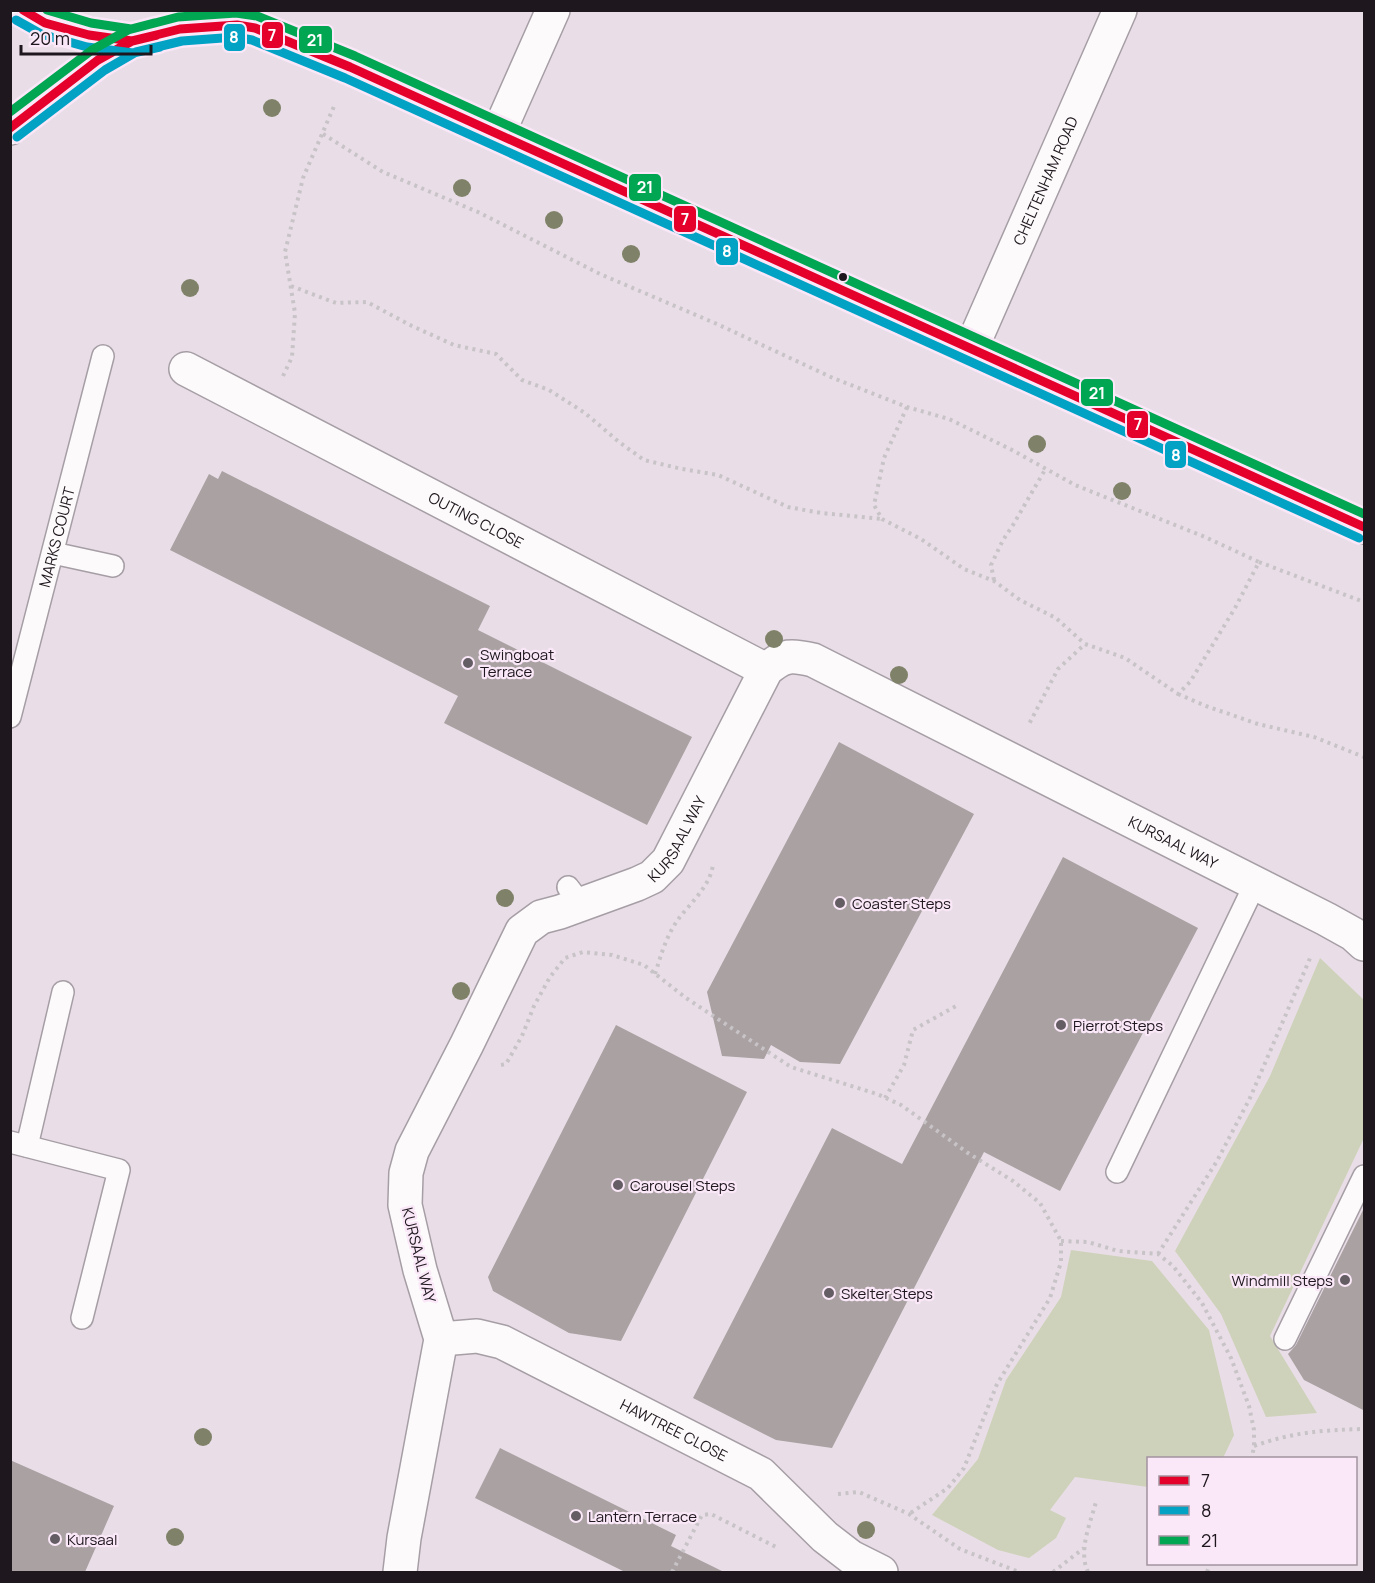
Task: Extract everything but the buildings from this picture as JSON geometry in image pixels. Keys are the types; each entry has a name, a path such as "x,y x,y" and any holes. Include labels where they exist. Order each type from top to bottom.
{"street":[{"path":"22,10 67,30 132,41"},
{"path":"498,134 553,10"},
{"name":"CHELTENHAM ROAD","path":"971,350 1120,10"},
{"path":"10,128 98,60 177,20 255,28 350,67 1365,527"},
{"name":"OUTING CLOSE","path":"186,369 766,670"},
{"name":"KURSAAL WAY","path":"400,1572 404,1538 441,1339 420,1270 405,1205 406,1173 412,1151 503,950 540,917 574,896 637,884 652,877 668,861 766,670 777,661 794,655 813,660 1326,920 1353,934 1365,944"},
{"name":"HAWTREE CLOSE","path":"441,1339 477,1336 502,1342 761,1474 825,1537 851,1557 881,1572"}],"lane":[{"name":"MARKS COURT","path":"10,717 103,356"},
{"path":"53,553 113,566"},
{"path":"1117,1173 1255,884"},
{"path":"63,992 19,1144 119,1170 82,1318"},
{"path":"1285,1339 1365,1176"}],"path":[{"path":"267,410 292,357 295,313 285,252 303,178 350,67"},
{"path":"323,134 383,171 478,212 600,274 717,324 833,378 907,407 949,419 1075,484 1205,537 1259,562 1365,602"},
{"path":"291,286 336,303 367,302 454,345 496,354 522,380 549,390 585,413 644,460 682,470 718,475 788,507 882,519 921,539 964,569 994,581 1020,600 1056,618 1085,644 1125,658 1178,694 1258,724 1314,737 1365,757"},
{"path":"882,519 874,505 884,458 907,407"},
{"path":"994,581 992,565 1003,540 1046,468"},
{"path":"1178,694 1190,682 1235,608 1259,562"},
{"path":"1010,760 1058,669 1085,644"},
{"path":"1158,1254 1217,1161 1250,1098 1326,920"},
{"path":"460,1044 492,1068 506,1064 550,977 565,958 583,952 612,955 644,965 686,998 791,1067 877,1094 901,1105 968,1153 1013,1181 1040,1203 1061,1241 1061,1262 1050,1298 997,1384 964,1468 948,1488 909,1514"},
{"path":"885,1098 904,1065 913,1030 956,1006"},
{"path":"1061,1241 1088,1242 1118,1251 1158,1254 1173,1266 1202,1304 1231,1358 1250,1406 1254,1446 1251,1457"},
{"path":"1254,1446 1277,1438 1318,1431 1365,1429"},
{"path":"787,1500 859,1492 909,1514 960,1549 1019,1572"},
{"path":"1088,1572 1085,1566 1084,1548 1096,1502"},
{"path":"672,1572 702,1515 711,1514 785,1551"},
{"path":"1053,1572 1084,1548"}],"green space":[{"path":"1320,958 1364,1000 1364,1138 1270,1336 1317,1413 1266,1417 1221,1314 1175,1251 1270,1076"},
{"path":"1071,1250 1152,1261 1209,1330 1234,1435 1223,1457 1147,1457 1147,1487 1075,1477 1050,1510 1066,1518 1056,1538 1029,1558 998,1550 932,1515 978,1459 1006,1380 1061,1297"}],"transit line":[{"name":"7","path":"23,10 45,23 89,35 132,41 157,35"},
{"name":"21","path":"47,10 91,23 131,29 154,23"},
{"name":"21","path":"10,112 92,50 128,30 178,17 236,13 257,16 355,56 1364,514"},
{"name":"8","path":"16,20 41,34 87,47 133,53 160,47"},
{"name":"7","path":"10,128 98,60 132,41 180,29 237,25 255,28 350,67 1364,527"},
{"name":"8","path":"17,137 105,70 136,52 182,41 236,37 252,40 345,78 1359,538"}],"place":[{"name":"Swingboat Terrace","path":"468,663"},
{"name":"Coaster Steps","path":"840,903"},
{"name":"Pierrot Steps","path":"1061,1025"},
{"name":"Carousel Steps","path":"618,1185"},
{"name":"Windmill Steps","path":"1345,1280"},
{"name":"Skelter Steps","path":"829,1293"},
{"name":"Lantern Terrace","path":"576,1516"},
{"name":"Kursaal","path":"55,1539"}]}
